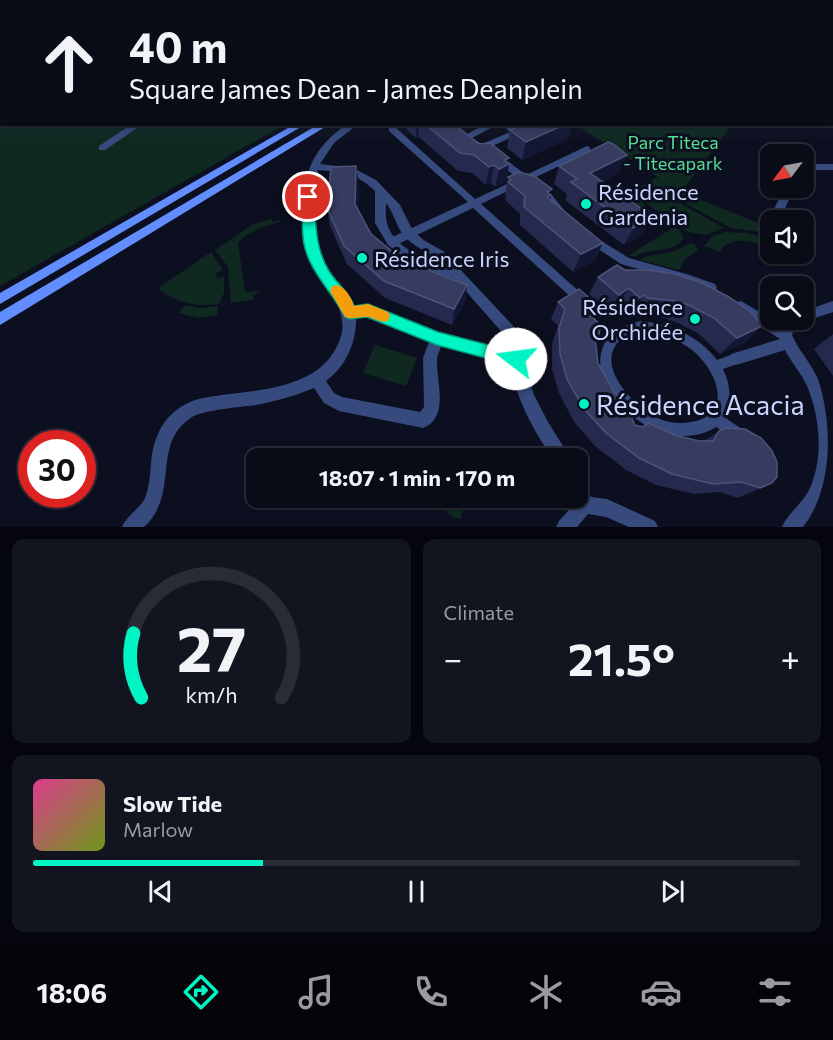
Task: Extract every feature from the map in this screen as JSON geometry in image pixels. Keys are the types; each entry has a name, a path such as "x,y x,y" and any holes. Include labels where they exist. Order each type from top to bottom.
{"main road":[{"path":"0,299 300,126"},
{"path":"0,319 323,126"}],"street":[{"path":"102,148 136,126"},
{"path":"131,527 153,506 158,488 158,454 161,442 165,433 178,418 197,407 285,392 316,379 331,367 345,346 349,335 350,313 345,300 324,275 310,245 308,197 313,167 328,144 351,126"},
{"path":"490,126 465,137 478,148 484,147 516,133 508,126"},
{"path":"392,129 578,297"},
{"path":"484,147 548,197 559,213 606,251 625,261 683,276 730,299 787,339 820,399 831,442 829,471 820,498 811,510 791,527"},
{"path":"392,242 587,148"},
{"path":"313,167 359,171 396,208 402,224 410,234 421,244 439,254 512,334 516,340 516,359 522,383 536,418 556,448"},
{"path":"814,167 833,167"},
{"path":"380,190 381,224 392,242 412,258 460,277"},
{"path":"814,313 833,306"},
{"path":"350,313 363,310 373,312 437,339 516,359"},
{"path":"640,326 667,330 694,344 715,366 722,380 724,394 722,408 715,418 708,424 687,430 663,427 639,415 618,394 606,371 607,350 617,333 640,326"},
{"path":"787,339 788,330"},
{"path":"316,379 329,398 339,404 423,420 432,407 430,358 437,339"},
{"path":"715,366 787,339"},
{"path":"628,430 639,415"},
{"path":"715,418 751,444"},
{"path":"588,505 607,508 649,527"},
{"path":"565,527 582,508"}],"green space":[{"path":"0,126 282,126 0,286"},
{"name":"Parc Titeca - Titecapark","path":"578,126 731,126 681,192 760,224 760,232 731,228 670,195 653,191 642,198 645,205 655,215 681,232 684,238 674,246 634,257 629,255 671,229 624,196 658,177"},
{"path":"658,194 667,196 724,228 705,235 689,232 647,204 648,197"},
{"path":"272,219 273,222 280,220 280,222 247,235 238,243 245,292 261,291 253,296 253,300 231,303 228,267 215,250 253,224"},
{"path":"724,232 746,233 760,236 760,245 739,241 723,247 721,252 704,246 712,237"},
{"path":"694,244 698,250 684,260 679,270 640,260 648,256 672,252"},
{"path":"211,252 223,270 216,273 217,279 224,277 224,293 219,304 187,303 171,297 158,288"},
{"path":"185,305 200,308 218,306 217,315 198,318 179,313"},
{"path":"375,345 417,358 406,386 363,373"},
{"path":"446,508 464,508 460,519 452,517"}],"building":[{"path":"427,126 456,126 479,144 490,143 509,158 504,160 509,164 499,169 494,165 489,167 474,155 460,153"},
{"path":"519,126 562,126 526,142 510,130"},
{"path":"608,142 627,155 590,173 652,216 633,228 571,182 577,179 559,166"},
{"path":"356,166 355,204 371,234 403,260 467,285 454,309 384,281 344,246 327,208 331,167"},
{"path":"519,172 534,176 552,189 547,192 551,195 547,197 603,243 581,254 524,207 525,196 508,182 511,180 508,177"},
{"path":"617,265 625,270 675,274 700,282 729,297 752,313 760,327 737,338 714,318 691,306 677,301 647,298 644,295 640,298 629,288 619,295 598,277"},
{"path":"579,289 600,307 591,316 601,325 598,338 595,337 598,363 614,392 634,412 632,419 635,425 642,427 649,423 674,435 699,441 713,441 719,431 726,428 745,429 761,438 772,451 777,462 777,477 772,483 760,488 741,482 713,484 672,474 639,458 606,433 584,409 567,379 560,354 559,328 565,309 558,302"}],"slow traffic":[{"path":"337,291 345,300 350,313 368,310 383,316"}],"place":[{"name":"Résidence Gardenia","path":"586,204"},
{"name":"Résidence Iris","path":"362,258"},
{"name":"Résidence Orchidée","path":"695,319"},
{"name":"Résidence Acacia","path":"584,404"}],"route":[{"path":"308,197 310,245 324,275 345,300 350,313 368,310 437,339 516,359"}]}
